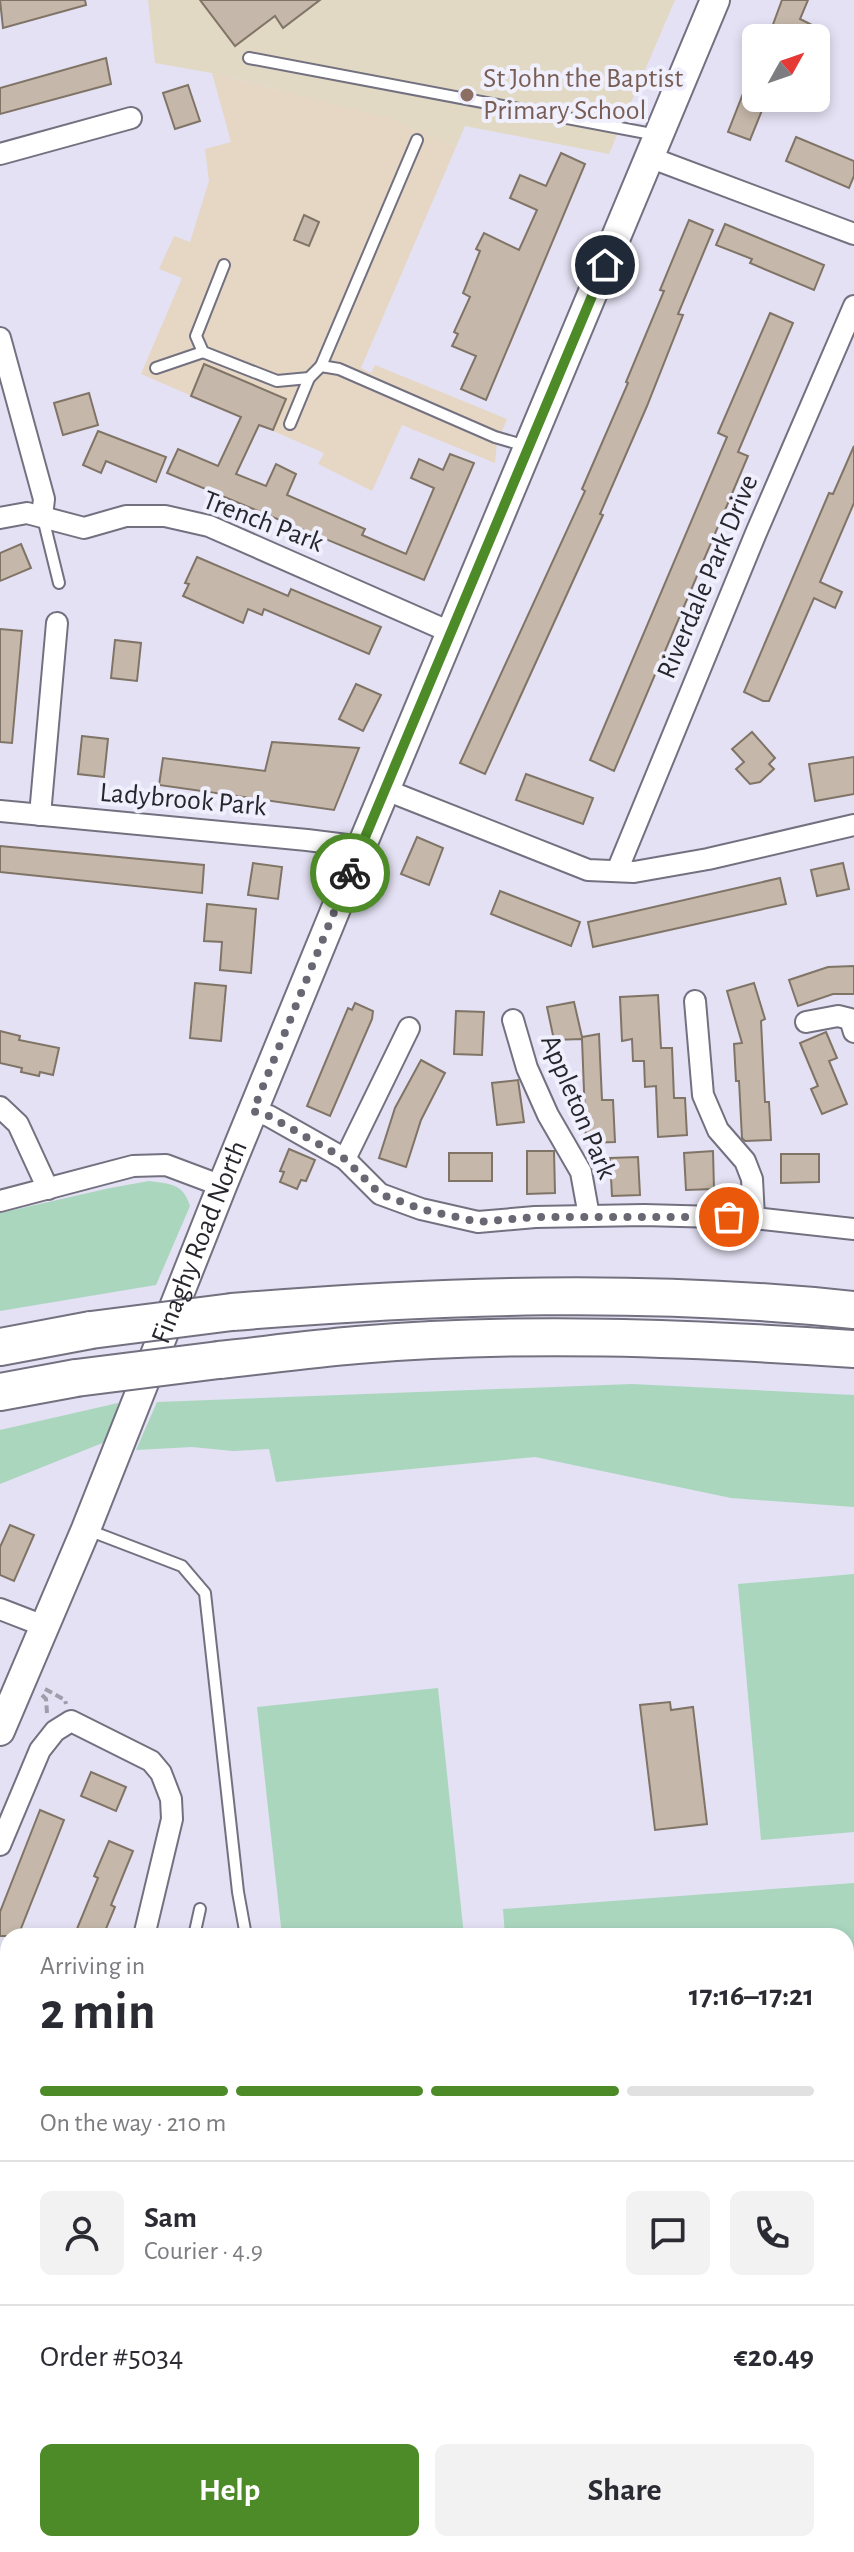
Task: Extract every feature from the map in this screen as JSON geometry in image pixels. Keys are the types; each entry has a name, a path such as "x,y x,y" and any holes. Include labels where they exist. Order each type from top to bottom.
{"highway":[{"path":"0,1347 91,1330 232,1312 377,1301 539,1295 651,1295 784,1302 854,1310"},
{"path":"0,1392 76,1378 358,1345 475,1340 667,1339 854,1349"}],"street":[{"name":"Finaghy Road North","path":"0,1731 86,1529 222,1186 450,632 715,0"},
{"path":"0,154 131,118"},
{"path":"654,146 854,234"},
{"name":"Riverdale Park Drive","path":"617,871 756,533 854,306"},
{"path":"0,338 44,499 42,516"},
{"name":"Trench Park","path":"0,518 27,513 84,528 126,516 165,516 209,526 450,632"},
{"path":"40,815 57,623"},
{"path":"386,790 588,870 634,872 708,859 854,825"},
{"name":"Ladybrook Park","path":"0,811 307,840 347,845 360,850"},
{"path":"695,1001 703,1095 718,1130 745,1161 752,1179 754,1218"},
{"path":"806,1022 838,1016 850,1019 854,1032"},
{"name":"Appleton Park","path":"513,1020 527,1068 548,1115 581,1172 589,1216"},
{"path":"345,1159 409,1028"},
{"path":"0,1107 18,1124 48,1189"},
{"name":"Appleton Park","path":"253,1111 269,1116 345,1159 380,1194 421,1209 478,1222 589,1216 754,1218 854,1229"},
{"path":"0,1201 133,1166 166,1165 222,1186"},
{"path":"0,1609 44,1626"},
{"path":"0,1845 40,1750 63,1726 151,1761 161,1773 171,1799 172,1819 146,1928"}],"lane":[{"path":"249,58 654,146"},
{"path":"290,424 309,378 321,366 417,140"},
{"path":"203,352 196,336 224,265"},
{"path":"156,368 203,352 277,381 309,378"},
{"path":"321,366 339,369 495,437 528,447"},
{"path":"42,516 59,583"},
{"path":"86,1529 182,1566 205,1593 245,1928"},
{"path":"196,1928 200,1909"}],"path":[{"path":"23,1677 65,1700 63,1726 48,1720 46,1699 23,1677"}],"shaded area":[{"name":"St John the Baptist Primary School","path":"148,0 675,0 609,154 465,126 456,147 388,118 212,73 155,63"},
{"path":"212,73 389,118 456,147 361,368 371,373 375,365 507,419 497,443 495,463 402,425 372,491 318,464 324,453 141,374 182,278 159,269 174,236 190,242 209,181 205,149 231,142"}],"green space":[{"path":"149,1181 179,1189 190,1206 156,1285 0,1311 0,1213"},
{"path":"632,1384 854,1395 854,1507 731,1498 535,1457 276,1482 269,1449 233,1451 192,1447 136,1450 157,1402"},
{"path":"118,1403 110,1440 0,1484 0,1430"},
{"path":"854,1574 854,1832 761,1840 738,1584"},
{"path":"438,1688 463,1928 281,1928 257,1707"},
{"path":"854,1883 854,1928 504,1928 503,1909"}],"building":[{"path":"0,0 85,0 86,5 3,28"},
{"path":"200,0 320,0 283,28 275,16 235,46"},
{"path":"782,0 808,0 800,19 810,24 773,24"},
{"path":"106,58 111,84 0,114 0,88"},
{"path":"188,85 200,121 175,129 163,93"},
{"path":"742,96 742,112 761,112 750,140 728,132"},
{"path":"796,137 854,161 854,176 849,188 786,161"},
{"path":"561,153 585,164 486,400 461,389 476,356 452,346 458,334 454,332 470,297 463,293 480,251 476,249 484,233 519,250 537,210 510,198 520,175 546,186"},
{"path":"304,215 319,222 309,246 294,240"},
{"path":"689,220 713,230 678,314 683,315 600,514 603,515 485,774 460,763 585,491 582,489 628,383 664,291 660,290"},
{"path":"725,224 824,265 814,290 716,245"},
{"path":"770,313 793,323 738,452 748,456 614,771 590,760 727,437 718,433"},
{"path":"204,364 286,399 273,430 259,425 236,474 266,486 276,464 296,474 287,495 365,529 362,535 406,554 434,488 411,478 419,459 443,470 450,454 474,463 424,580 167,473 178,449 218,466 241,417 191,396"},
{"path":"89,393 98,425 63,435 54,403"},
{"path":"98,431 166,457 156,482 106,461 101,473 83,465"},
{"path":"854,446 854,503 820,582 842,592 835,608 814,598 769,701 763,701 744,692 829,493 833,494"},
{"path":"21,544 31,568 0,581 0,553"},
{"path":"197,557 288,596 291,589 381,627 369,654 264,609 262,615 248,609 243,623 183,596 189,584 185,583"},
{"path":"0,629 22,631 12,743 0,742"},
{"path":"115,640 141,643 137,681 111,678"},
{"path":"356,684 381,695 363,731 339,719"},
{"path":"752,732 775,758 769,764 774,769 760,782 750,784 736,769 744,762 732,749"},
{"path":"82,736 108,739 104,777 78,774"},
{"path":"272,742 359,748 334,810 159,785 163,758 265,771"},
{"path":"854,757 854,794 815,801 809,764"},
{"path":"526,774 593,798 583,824 516,800"},
{"path":"417,837 443,848 429,885 401,874"},
{"path":"0,846 204,865 202,893 0,872"},
{"path":"253,863 282,867 278,899 248,895"},
{"path":"843,863 849,889 817,896 811,870"},
{"path":"780,878 786,904 593,947 588,922"},
{"path":"500,891 580,922 571,946 491,914"},
{"path":"207,904 256,909 251,973 220,970 222,942 204,941"},
{"path":"854,966 854,994 833,994 798,1006 789,980 828,967"},
{"path":"195,983 226,986 221,1041 190,1038"},
{"path":"754,983 765,1019 761,1021 765,1102 769,1102 771,1140 745,1141 742,1138 734,1044 742,1043 727,991"},
{"path":"658,995 661,1048 672,1048 674,1098 685,1098 687,1135 658,1137 656,1086 645,1087 644,1061 633,1061 632,1039 622,1041 620,997"},
{"path":"574,1002 582,1037 599,1034 602,1100 613,1100 615,1142 586,1143 582,1039 554,1040 547,1007"},
{"path":"355,1003 373,1011 372,1019 330,1116 307,1106 348,1008 352,1010"},
{"path":"456,1011 484,1012 482,1055 454,1054"},
{"path":"0,1031 20,1036 19,1040 59,1048 53,1075 21,1072 22,1068 0,1063"},
{"path":"826,1032 837,1058 829,1061 847,1104 822,1114 811,1089 818,1086 800,1043"},
{"path":"421,1060 445,1073 421,1120 406,1167 379,1158 395,1108"},
{"path":"518,1080 524,1122 497,1125 492,1083"},
{"path":"289,1149 315,1160 306,1181 301,1180 297,1189 280,1182 284,1172 280,1171"},
{"path":"527,1151 554,1151 555,1193 527,1194"},
{"path":"713,1151 714,1189 686,1190 684,1153"},
{"path":"449,1153 492,1153 492,1181 449,1181"},
{"path":"781,1154 819,1154 819,1182 781,1183"},
{"path":"638,1157 640,1195 612,1196 610,1158"},
{"path":"10,1525 34,1535 14,1581 0,1575 0,1547"},
{"path":"670,1702 671,1710 693,1707 707,1824 655,1830 640,1705"},
{"path":"91,1772 126,1787 116,1811 81,1796"},
{"path":"40,1810 64,1820 21,1928 0,1928 0,1912"},
{"path":"109,1841 133,1851 111,1905 115,1907 106,1928 77,1928 98,1878 94,1876"}],"way so far":[{"path":"350,873 253,1111 316,1140 345,1159 380,1194 421,1209 478,1222 535,1217 729,1217"}],"place":[{"name":"St John the Baptist Primary School","path":"467,95"}],"route":[{"path":"350,873 605,265"}]}
